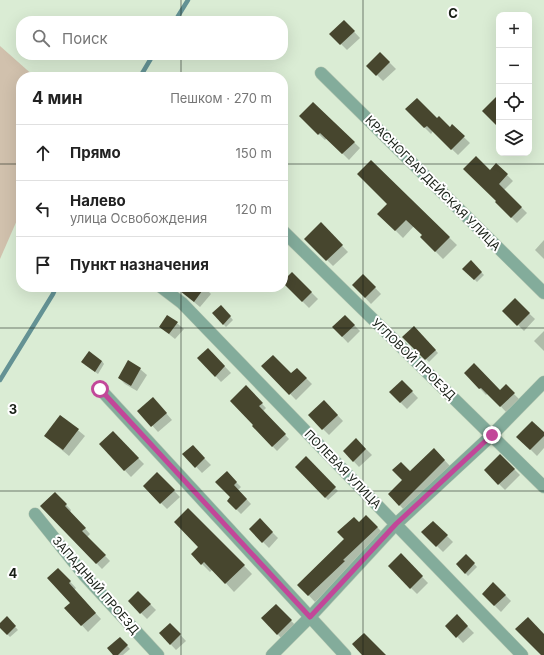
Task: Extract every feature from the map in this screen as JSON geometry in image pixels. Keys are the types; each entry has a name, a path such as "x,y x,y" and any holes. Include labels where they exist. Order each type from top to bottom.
{"street":[{"name":"КРАСНОГВАРДЕЙСКАЯ УЛИЦА","path":"321,73 544,293"},
{"name":"УГЛОВОЙ ПРОЕЗД","path":"288,236 544,487"},
{"name":"ПОЛЕВАЯ УЛИЦА","path":"168,292 182,303 522,655"},
{"path":"272,655 310,617 396,524 492,435 544,382"},
{"path":"100,389 345,655"},
{"name":"ЗАПАДНЫЙ ПРОЕЗД","path":"35,514 84,575 158,655"}],"shaded area":[{"path":"0,46 29,72 16,72 16,222 0,259"}],"building":[{"path":"344,20 355,31 340,45 329,34"},
{"path":"380,52 390,62 376,76 366,66"},
{"path":"496,97 496,125 482,111"},
{"path":"417,98 437,118 439,116 450,127 452,124 465,136 451,150 427,126 424,128 405,109"},
{"path":"313,102 355,142 342,154 320,133 318,135 299,116"},
{"path":"476,156 490,170 496,163 508,174 499,184 522,207 511,218 463,169"},
{"path":"371,160 450,237 435,252 420,237 422,235 406,220 395,231 377,214 387,204 357,174"},
{"path":"321,222 343,245 326,261 304,239"},
{"path":"471,260 482,272 474,280 462,269"},
{"path":"292,272 312,292 302,302 288,288 288,276"},
{"path":"363,274 376,287 365,298 352,285"},
{"path":"181,292 201,292 194,302"},
{"path":"515,298 530,313 517,326 502,311"},
{"path":"221,305 231,316 223,325 212,313"},
{"path":"167,315 178,322 169,334 159,327"},
{"path":"345,315 355,325 342,337 332,327"},
{"path":"414,326 436,350 425,360 402,337"},
{"path":"208,348 225,366 215,377 197,358"},
{"path":"89,351 102,361 95,372 81,362"},
{"path":"273,355 291,373 297,368 307,378 289,395 261,366"},
{"path":"128,360 141,368 131,386 118,378"},
{"path":"474,363 500,390 506,384 515,393 500,407 481,388 479,389 464,373"},
{"path":"402,380 413,391 400,403 389,392"},
{"path":"246,385 263,403 259,406 286,434 272,447 230,401"},
{"path":"153,397 167,413 151,427 137,411"},
{"path":"324,400 338,415 322,430 308,415"},
{"path":"60,415 79,429 63,450 44,436"},
{"path":"532,421 544,432 544,436 530,450 516,437"},
{"path":"113,431 139,458 124,471 99,444"},
{"path":"356,438 366,449 353,462 343,451"},
{"path":"193,445 205,458 195,468 182,454"},
{"path":"434,448 445,460 399,506 388,494 402,480 392,470 401,462 410,471"},
{"path":"500,454 515,469 498,485 484,470"},
{"path":"306,456 336,487 325,498 295,467"},
{"path":"227,471 237,482 234,485 247,499 236,510 227,501 230,497 215,482"},
{"path":"157,472 175,490 160,504 143,486"},
{"path":"55,492 67,504 65,506 86,528 82,531 106,555 96,564 40,506"},
{"path":"188,508 245,565 225,584 204,562 201,565 191,554 198,547 174,522"},
{"path":"366,515 378,527 308,596 297,585 344,539 337,532 354,517 359,522"},
{"path":"260,518 273,532 262,543 249,529"},
{"path":"433,521 448,535 436,547 421,532"},
{"path":"401,553 423,576 410,589 388,566"},
{"path":"466,554 475,563 465,574 456,564"},
{"path":"58,568 71,581 69,583 96,613 81,626 64,608 70,603 47,578"},
{"path":"493,582 506,595 494,606 482,594"},
{"path":"138,591 151,604 140,614 128,601"},
{"path":"276,604 292,620 277,635 261,618"},
{"path":"457,614 468,626 456,638 445,626"},
{"path":"7,616 16,626 7,635 0,628 0,623"},
{"path":"528,617 544,634 544,655 541,655 515,629"},
{"path":"170,623 181,634 170,645 159,633"},
{"path":"364,633 386,655 362,655 352,644"},
{"path":"120,637 128,645 118,655 113,655 107,648"}],"waterway":[{"path":"178,16 188,0"},
{"path":"143,72 150,60"},
{"path":"0,380 54,292"}],"route":[{"path":"100,389 310,617 396,524 492,435"}]}
